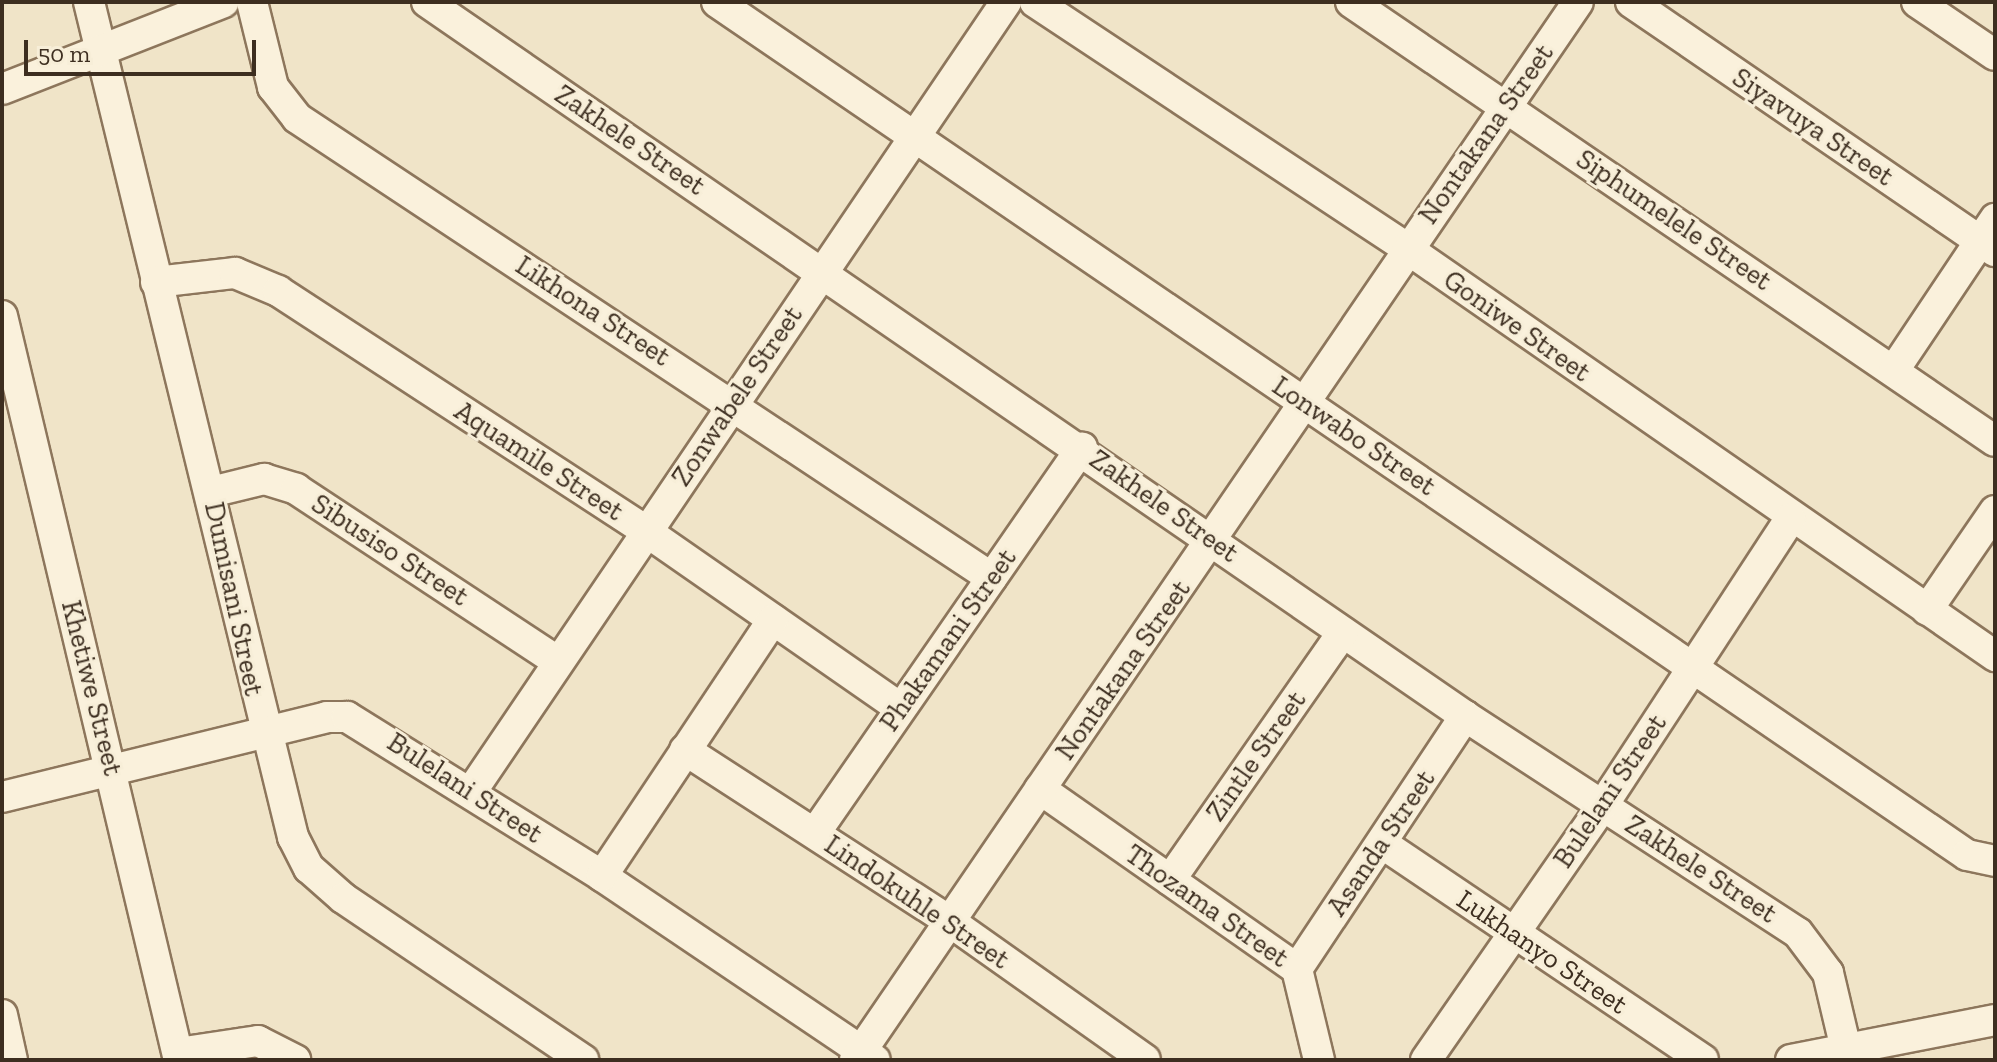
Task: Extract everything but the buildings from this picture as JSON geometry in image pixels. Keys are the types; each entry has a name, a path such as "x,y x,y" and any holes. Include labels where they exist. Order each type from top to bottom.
{"street":[{"name":"Dumisani Street","path":"89,2 156,282 211,492 263,733 293,837 309,868 343,898 583,1060"},
{"path":"2,89 224,2"},
{"name":"Likhona Street","path":"252,2 273,87 297,118 733,402 992,578"},
{"name":"Zakhele Street","path":"427,2 822,269 1465,716 1810,944 1828,973 1846,1049"},
{"name":"Lonwabo Street","path":"717,2 916,134 1967,855 1995,861"},
{"name":"Zonwabele Street","path":"471,792 822,269 1006,2"},
{"name":"Goniwe Street","path":"1035,2 1406,248 1790,519 1995,656"},
{"name":"Siphumelele Street","path":"1351,2 1995,441"},
{"name":"Nontakana Street","path":"864,1057 949,921 1214,540 1406,248 1578,2"},
{"name":"Siyavuya Street","path":"1631,2 1990,237"},
{"path":"1927,5 1995,55"},
{"path":"1894,370 1990,237"},
{"name":"Aquamile Street","path":"156,282 215,272 256,279 647,532 900,708"},
{"name":"Khetiwe Street","path":"2,316 178,1056"},
{"name":"Phakamani Street","path":"815,833 1082,448"},
{"name":"Sibusiso Street","path":"211,492 264,479 296,489 557,661"},
{"path":"1927,610 1995,511"},
{"name":"Bulelani Street","path":"1429,1059 1603,805 1790,519"},
{"path":"602,876 773,620"},
{"name":"Zintle Street","path":"1170,880 1343,632"},
{"name":"Asanda Street","path":"1297,969 1383,844 1465,716"},
{"name":"Bulelani Street","path":"2,797 111,767 347,717 602,876 864,1057"},
{"name":"Lindokuhle Street","path":"685,750 949,921 1145,1060"},
{"name":"Thozama Street","path":"1040,789 1297,969 1319,1060"},
{"name":"Lukhanyo Street","path":"1383,844 1703,1060"},
{"path":"2,1015 12,1060"},
{"path":"1791,1060 1995,1020"},
{"path":"178,1056 248,1040 277,1047 295,1060"}]}
